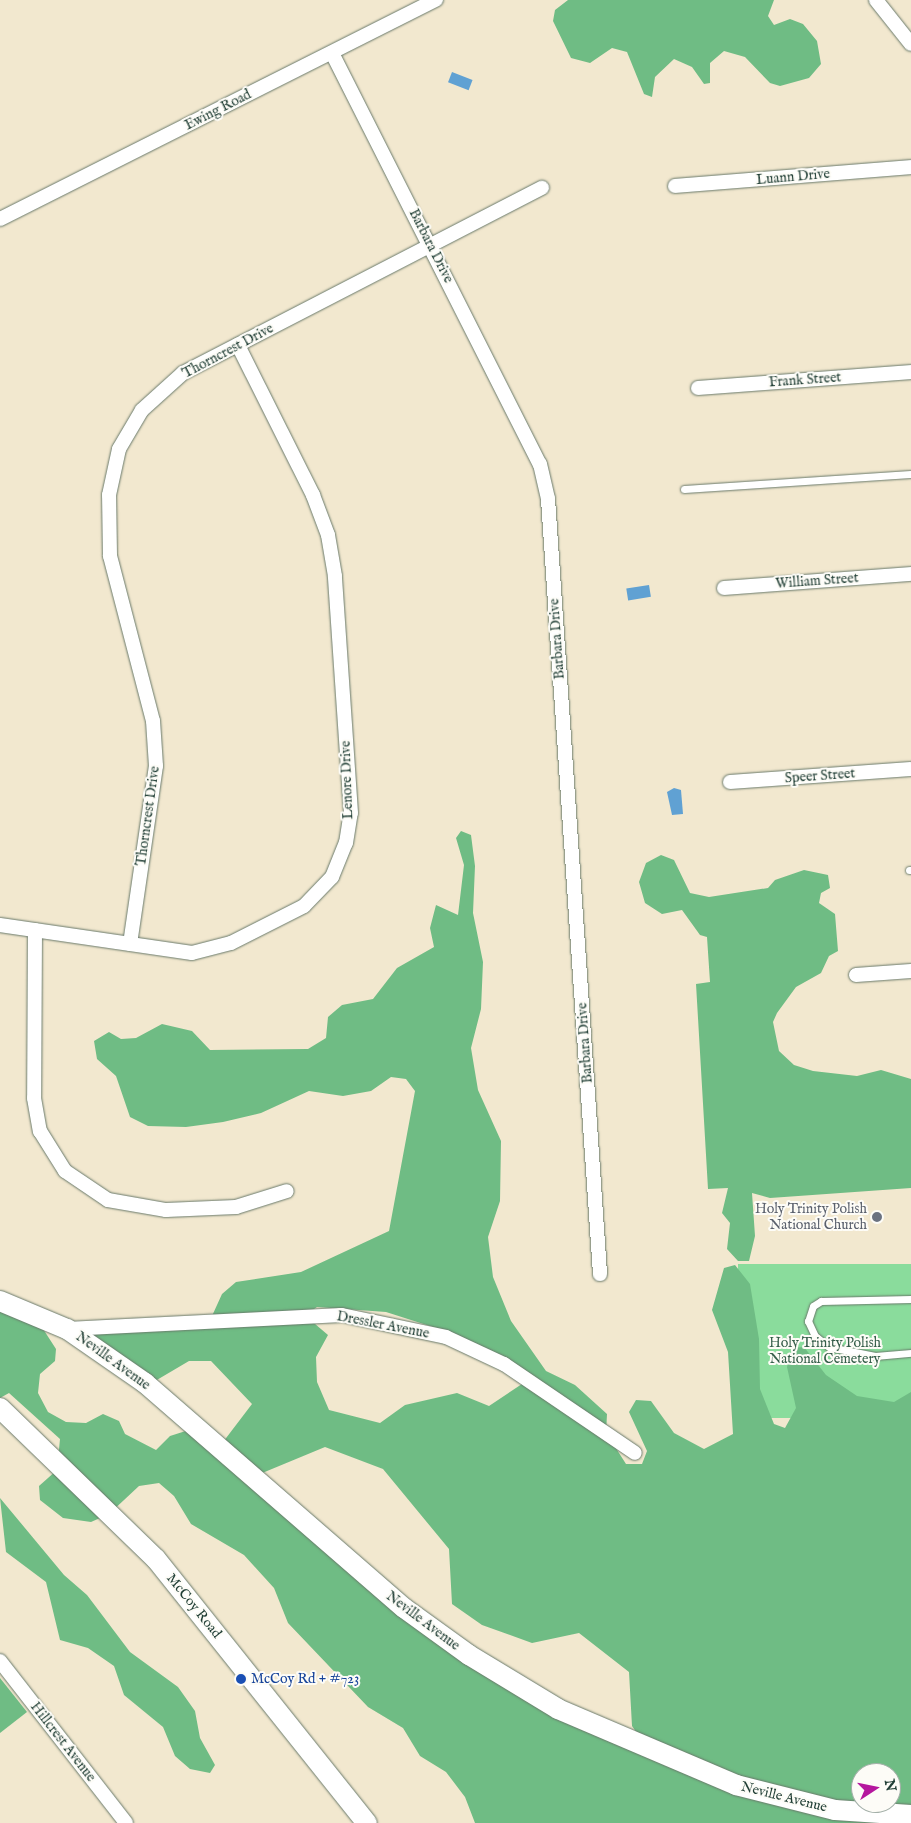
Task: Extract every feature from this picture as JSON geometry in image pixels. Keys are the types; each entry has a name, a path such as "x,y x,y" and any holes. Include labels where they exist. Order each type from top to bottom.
{"street":[{"name":"Ewing Road","path":"0,219 436,0"},
{"path":"876,0 911,44"},
{"name":"Barbara Drive","path":"332,53 431,244 540,464 548,498 600,1274"},
{"name":"Luann Drive","path":"675,186 911,167"},
{"name":"Thorncrest Drive","path":"130,944 156,766 153,721 110,556 109,495 119,449 142,410 183,373 542,188"},
{"name":"Lenore Drive","path":"0,925 192,953 231,943 304,906 332,877 346,843 351,813 335,576 328,535 313,495 238,345"},
{"name":"Frank Street","path":"698,388 911,372"},
{"name":"William Street","path":"724,588 911,574"},
{"name":"Speer Street","path":"730,782 911,769"},
{"path":"35,930 34,1098 40,1131 65,1171 108,1200 166,1210 236,1207 287,1191"},
{"path":"856,975 911,971"},
{"name":"Neville Avenue","path":"0,1301 67,1328 145,1383 404,1608 468,1655 558,1709 736,1784 835,1810 911,1815"},
{"name":"Dressler Avenue","path":"67,1328 342,1315 446,1337 504,1364 635,1453"},
{"name":"McCoy Road","path":"0,1408 10,1425 156,1559 367,1823"},
{"name":"Hillcrest Avenue","path":"0,1661 126,1823"}],"lane":[{"path":"684,489 911,474"},
{"path":"911,1298 821,1301 813,1306 808,1321 815,1336 829,1347 874,1356 911,1354"}],"green space":[{"path":"568,0 774,0 768,16 774,25 790,19 803,24 817,41 821,64 809,78 780,86 770,83 745,57 724,51 710,63 710,83 704,84 692,67 674,59 655,77 652,97 644,94 627,52 612,48 590,63 571,58 553,21 555,10"},
{"path":"461,831 471,835 475,866 473,913 483,962 481,1009 471,1048 478,1090 501,1141 500,1201 488,1237 493,1277 511,1321 546,1371 575,1385 607,1414 606,1434 458,1335 386,1312 317,1307 308,1313 212,1316 222,1294 236,1282 301,1272 389,1231 415,1091 406,1079 391,1077 371,1091 343,1096 309,1091 261,1113 223,1122 186,1127 148,1126 130,1117 116,1076 97,1059 94,1041 109,1032 121,1039 136,1038 162,1024 192,1031 210,1050 308,1049 326,1038 328,1017 342,1005 373,999 397,968 434,947 430,928 436,905 458,915 464,865 456,838"},
{"path":"661,855 674,860 690,893 709,897 768,888 775,880 804,870 828,875 830,888 821,893 819,903 835,914 838,951 829,956 821,973 796,987 777,1013 773,1022 779,1051 794,1065 813,1071 857,1076 881,1070 911,1079 911,1188 770,1198 752,1193 755,1236 749,1261 738,1261 727,1249 730,1223 722,1213 728,1188 708,1189 696,984 710,982 707,937 700,935 682,910 662,914 645,903 639,882 646,863"},
{"name":"Holy Trinity Polish National Cemetery","path":"738,1264 911,1264 911,1418 738,1418"},
{"path":"735,1265 750,1284 759,1339 760,1389 774,1424 785,1428 796,1408 787,1367 792,1348 804,1347 826,1375 857,1396 894,1402 911,1392 911,1812 901,1811 901,1763 851,1763 851,1808 835,1807 646,1746 632,1726 629,1672 579,1633 532,1643 482,1625 452,1604 449,1549 383,1469 325,1447 255,1476 220,1446 252,1404 211,1361 189,1361 150,1384 78,1331 308,1318 328,1335 316,1357 317,1382 329,1410 380,1423 405,1405 457,1393 489,1406 525,1382 612,1442 626,1464 642,1464 647,1451 629,1412 636,1400 651,1401 674,1433 704,1449 733,1434 728,1352 712,1310 724,1268"},
{"path":"0,1303 36,1318 56,1349 55,1361 40,1374 38,1393 48,1412 66,1422 86,1423 103,1414 119,1421 125,1434 156,1450 170,1436 192,1429 400,1609 658,1757 851,1807 851,1813 873,1813 911,1823 475,1823 465,1797 446,1772 420,1756 403,1728 368,1707 288,1623 274,1588 244,1555 191,1524 174,1496 159,1483 139,1486 109,1514 91,1522 63,1518 40,1500 39,1486 57,1470 60,1439 9,1393 0,1398"},
{"path":"0,1498 64,1575 87,1595 130,1652 178,1687 195,1711 200,1738 215,1765 210,1773 190,1769 175,1756 163,1727 124,1695 114,1666 88,1648 60,1640 46,1582 6,1552"},
{"path":"0,1678 27,1712 0,1733"}],"water":[{"path":"452,72 473,80 469,90 448,82"},
{"path":"649,585 651,597 628,600 626,589"},
{"path":"674,788 681,790 683,814 672,815 667,792"}],"place":[{"name":"Holy Trinity Polish National Church","path":"877,1217"},
{"name":"McCoy Rd + #723","path":"241,1679"}]}
